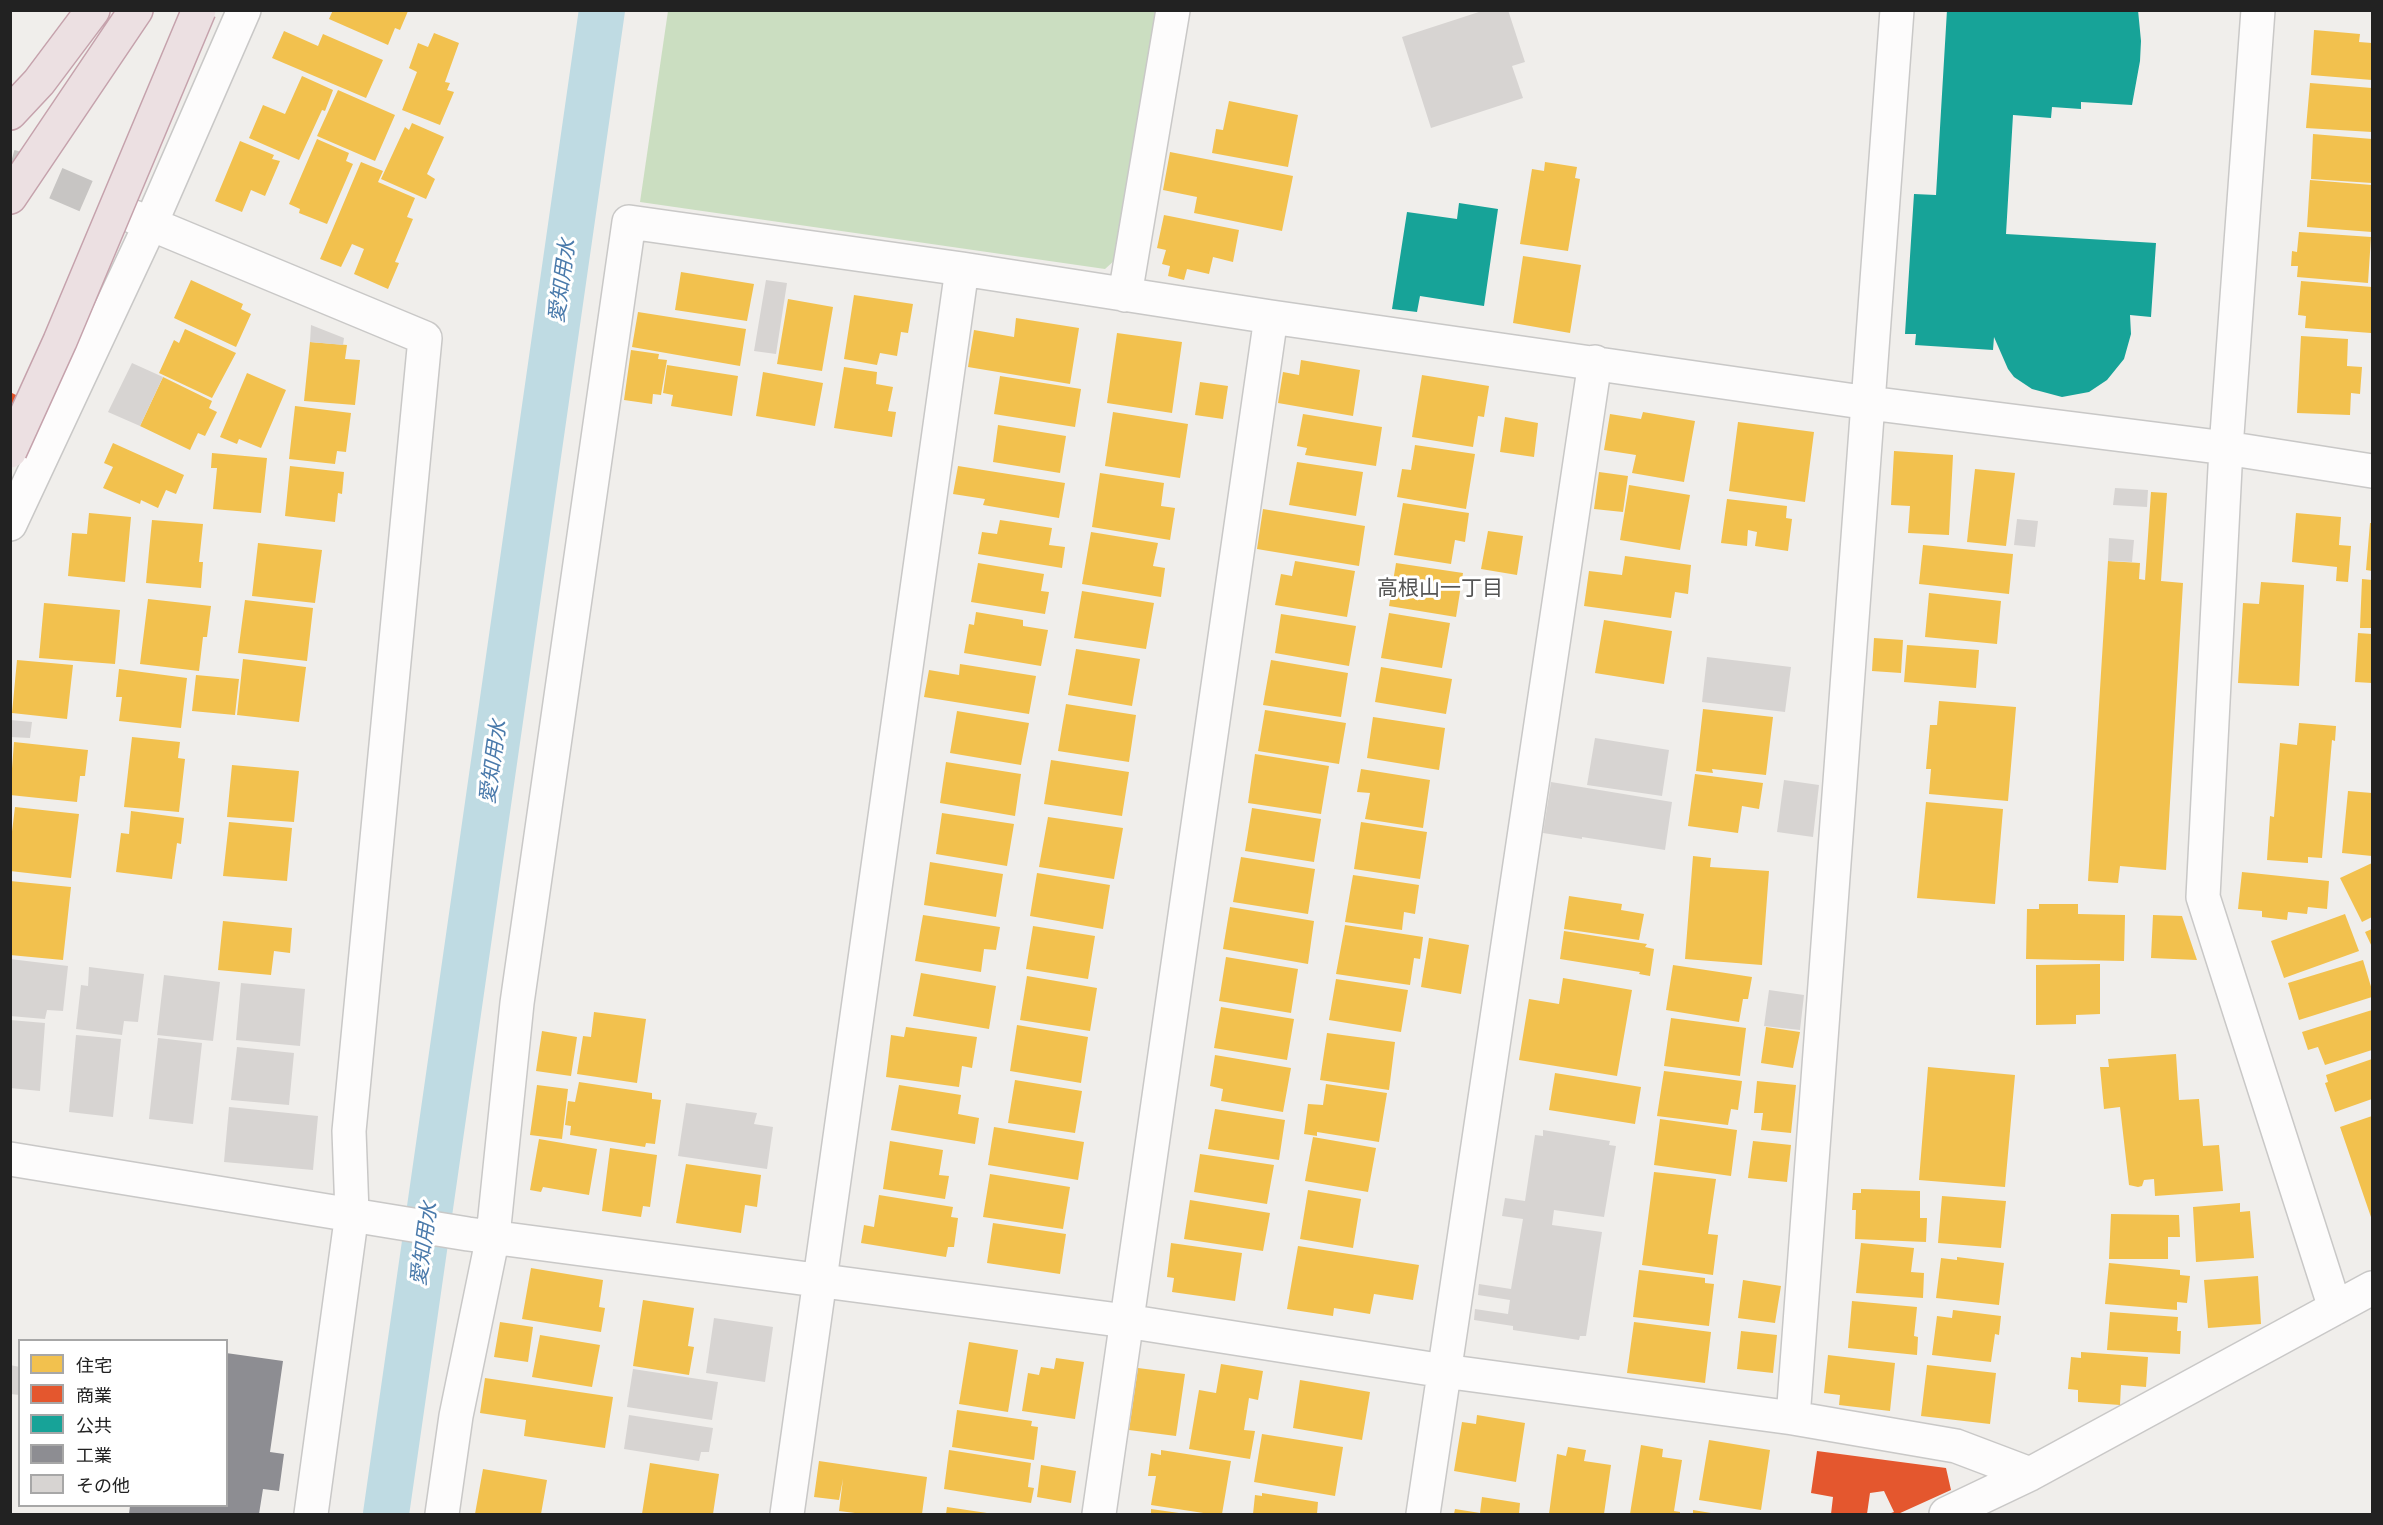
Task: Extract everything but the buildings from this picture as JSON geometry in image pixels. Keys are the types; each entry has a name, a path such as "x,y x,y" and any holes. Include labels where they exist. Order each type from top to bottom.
{"highway":[{"path":"10,113 39,82 93,10"},
{"path":"10,197 136,10"},
{"path":"10,451 60,341 200,10"}],"street":[{"path":"10,524 142,220 244,10"},
{"path":"1125,294 1173,10"},
{"path":"1793,1418 1897,10"},
{"path":"2258,10 2226,448 2203,897 2335,1308"},
{"path":"142,220 425,338 350,1131 352,1213 311,1515"},
{"path":"442,1515 629,222 1869,403 2226,448 2373,471"},
{"path":"787,1515 962,270"},
{"path":"1098,1515 1271,317"},
{"path":"1423,1515 1595,363"},
{"path":"10,1159 481,1235 1126,1321 1444,1371 1793,1418 1956,1446 2030,1474"},
{"path":"1946,1515 2030,1474 2373,1288"}],"green space":[{"path":"668,11 1156,11 1115,260 1105,269 640,202"}],"waterway":[{"name":"愛知用水","path":"386,1514 602,10"}],"tunnel":[{"path":"10,166 28,171 134,217"}],"district":[{"name":"高根山一丁目","path":"1440,589"}]}
